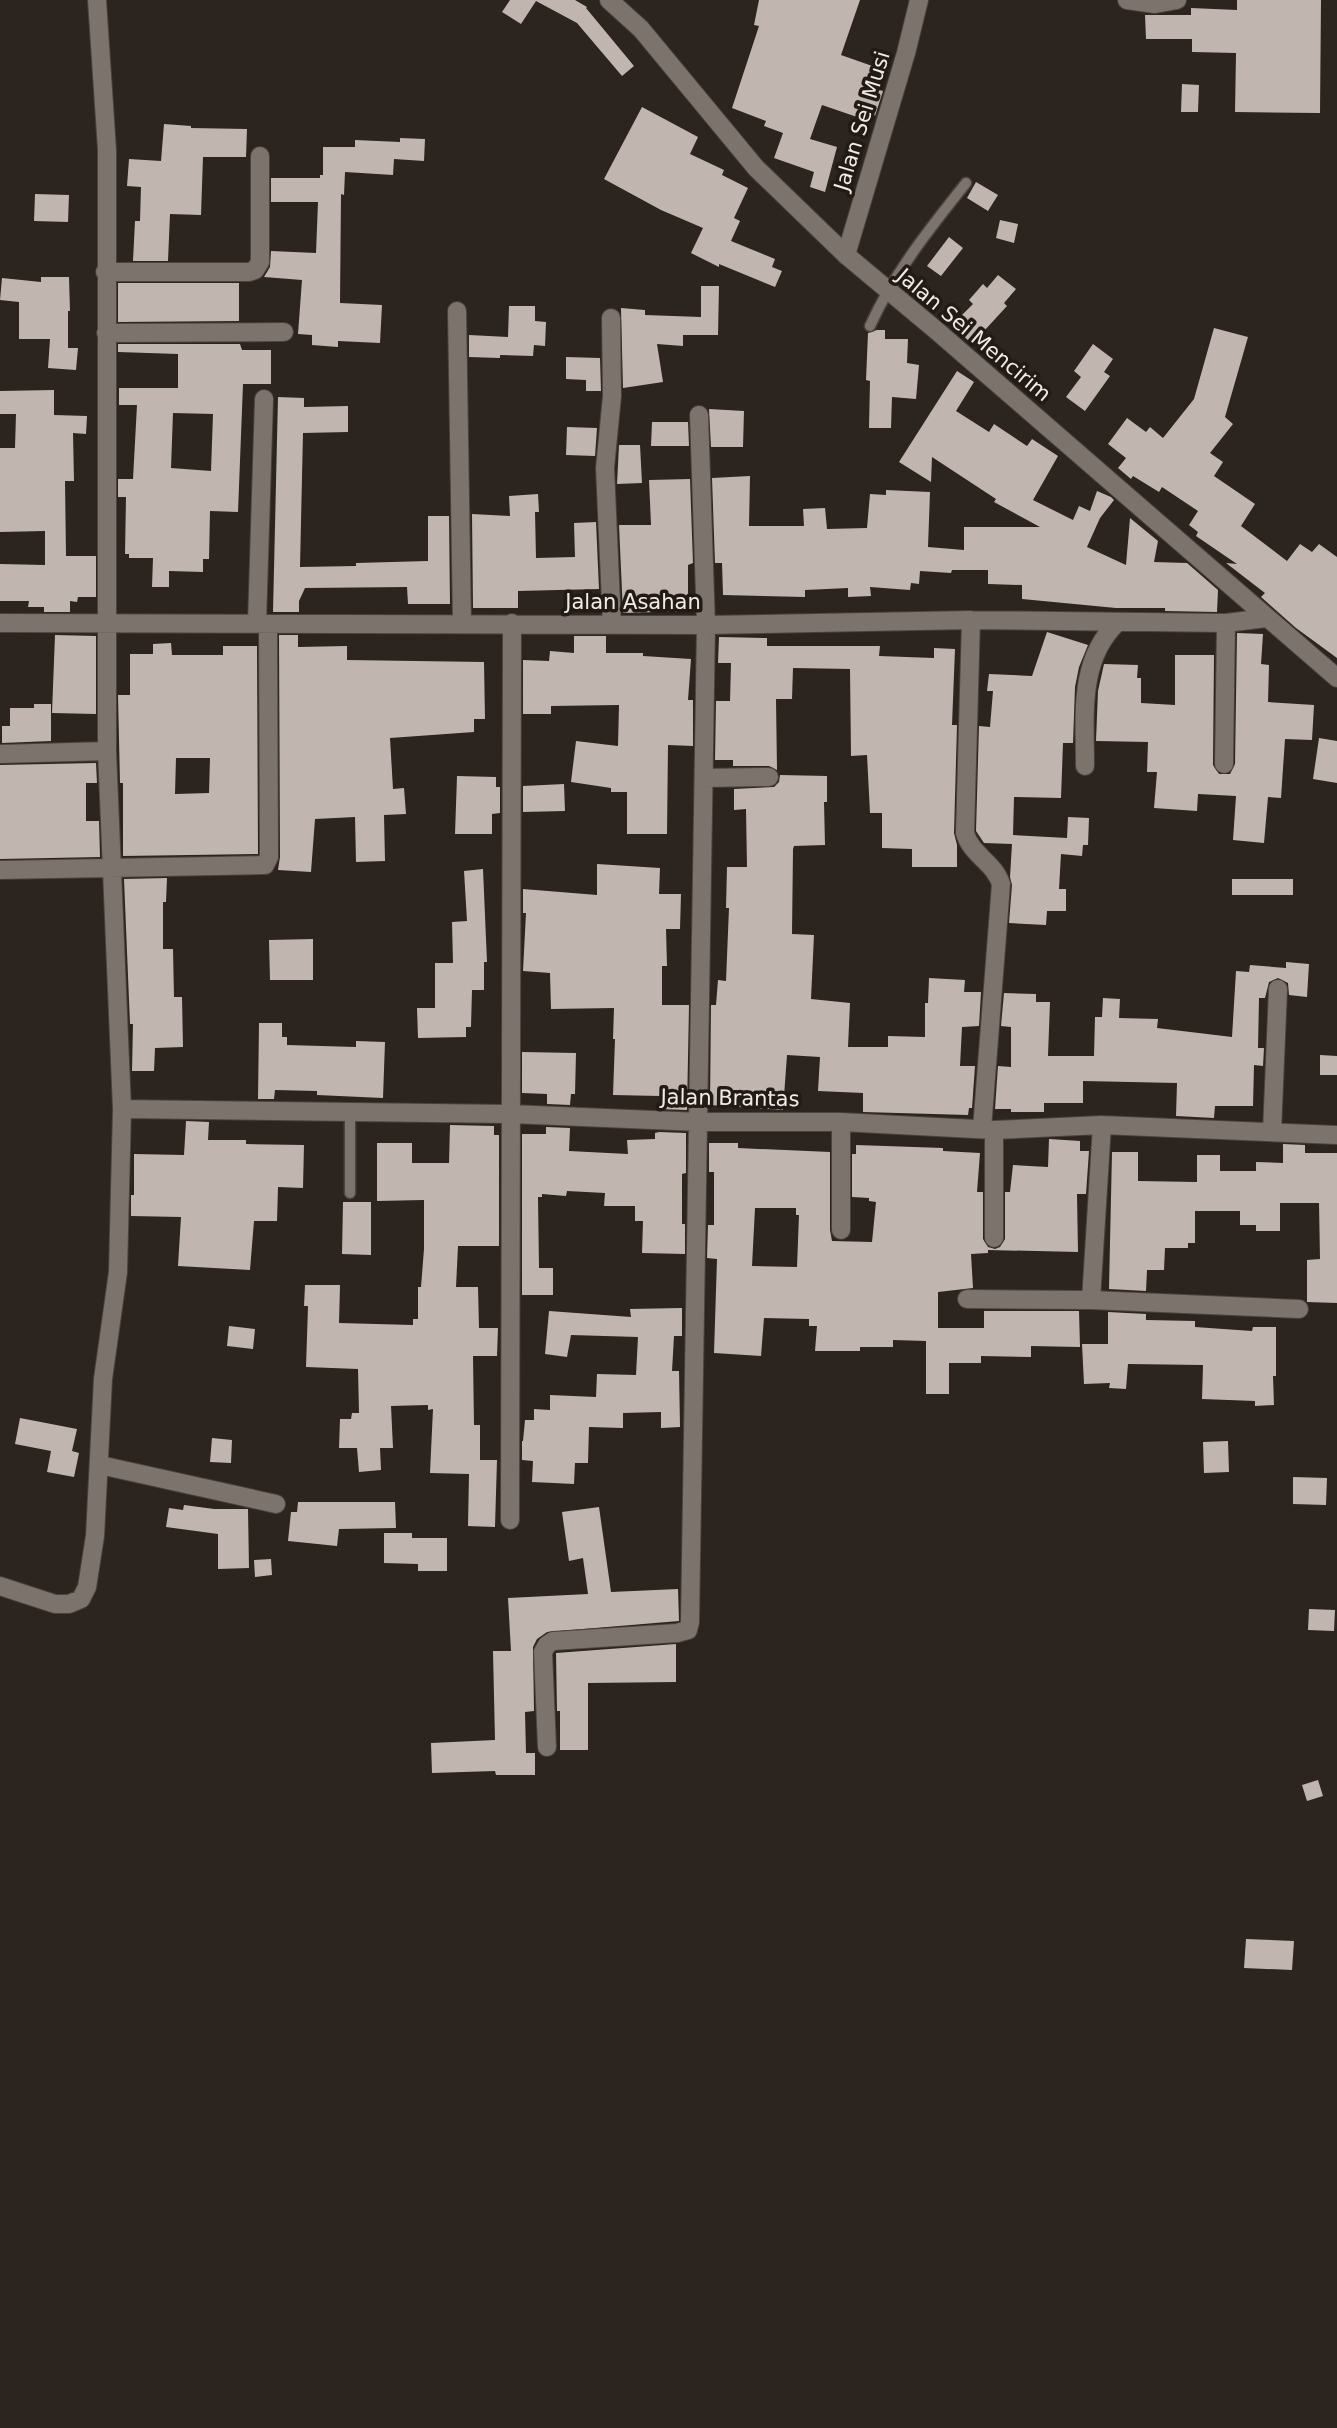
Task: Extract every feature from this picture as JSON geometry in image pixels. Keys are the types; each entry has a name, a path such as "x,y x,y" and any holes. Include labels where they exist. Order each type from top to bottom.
{"street":[{"path":"0,1586 55,1604 69,1604 81,1599 88,1587 92,1569 100,1465 103,1379 118,1272 122,1109 107,751 107,150 97,0"},
{"name":"Jalan Sei Mencirim","path":"609,0 641,29 756,168 846,255 1337,678"},
{"name":"Jalan Sei Musi","path":"846,255 919,0"},
{"path":"1127,0 1155,4 1177,0"},
{"path":"105,272 255,270 260,262 260,156"},
{"path":"457,312 462,623"},
{"path":"611,318 612,396 605,468 612,625"},
{"path":"106,333 284,332"},
{"path":"0,870 111,866 260,866 268,862 263,623 264,399"},
{"path":"547,1747 543,1652 547,1645 553,1641 677,1633 688,1630 690,1622 706,625 698,415"},
{"name":"Jalan Asahan","path":"0,623 706,625 971,620 1226,623 1266,618"},
{"path":"971,620 965,833 969,846 997,873 1001,884 988,1129 994,1238"},
{"path":"1085,766 1085,696 1096,650 1104,635 1118,622"},
{"path":"1224,764 1226,623"},
{"path":"510,1520 512,624"},
{"path":"0,754 107,751"},
{"path":"704,778 769,777"},
{"path":"1272,1132 1278,989"},
{"name":"Jalan Brantas","path":"122,1109 511,1114 700,1122 841,1122 988,1129 1102,1125 1337,1135"},
{"path":"841,1122 841,1230"},
{"path":"1091,1300 1102,1125"},
{"path":"967,1300 1091,1300 1299,1309"},
{"path":"100,1465 276,1504"}],"lane":[{"path":"870,326 887,291 966,183"},
{"path":"350,1113 350,1193"}],"building":[{"path":"510,0 575,0 587,7 634,66 622,76 577,23 536,1 521,24 502,12"},
{"path":"759,0 860,0 841,55 878,68 872,88 883,91 875,116 862,112 860,118 822,105 810,139 837,147 825,192 810,187 814,172 774,158 783,133 764,126 766,121 732,108 759,26 754,25"},
{"path":"1237,0 1321,0 1320,113 1235,112 1236,53 1192,52 1192,39 1146,39 1145,15 1191,15 1191,8 1237,10"},
{"path":"1182,84 1199,85 1198,112 1181,112"},
{"path":"642,107 698,137 690,154 724,170 722,175 748,188 734,218 740,221 731,241 775,259 772,267 782,271 775,287 719,264 719,267 691,253 703,228 661,210 604,179"},
{"path":"164,124 191,128 247,129 246,157 203,157 201,215 170,214 168,261 133,261 135,221 140,221 141,187 127,186 129,159 161,161"},
{"path":"400,138 425,139 424,161 394,159 393,175 345,172 344,195 341,194 340,303 382,305 380,343 338,341 338,347 312,345 312,335 298,334 302,280 264,277 270,267 271,251 316,253 318,202 271,202 271,178 320,178 320,175 323,175 323,147 355,147 355,140 400,142"},
{"path":"976,182 998,195 988,211 967,198"},
{"path":"35,194 69,195 68,222 34,221"},
{"path":"1000,220 1018,224 1014,243 996,238"},
{"path":"949,237 963,248 941,276 927,266"},
{"path":"998,275 1016,289 1004,303 1007,306 972,344 952,325 973,304 969,300 983,284 987,288"},
{"path":"41,277 69,277 68,348 78,348 76,370 48,368 50,339 19,339 19,302 0,300 2,278 41,282"},
{"path":"118,283 239,283 239,321 118,322"},
{"path":"701,286 719,286 718,335 683,335 683,346 657,344 663,382 623,388 621,308 645,310 645,315 701,317"},
{"path":"509,306 535,306 535,321 546,322 545,346 534,345 533,356 469,357 469,335 508,337"},
{"path":"1214,328 1248,337 1225,417 1233,424 1210,453 1223,462 1214,476 1255,504 1241,526 1287,561 1300,544 1312,552 1319,544 1337,557 1337,658 1296,628 1261,597 1265,593 1226,563 1237,564 1196,536 1198,532 1189,525 1198,511 1162,487 1159,492 1133,476 1131,479 1118,468 1126,458 1108,444 1127,418 1146,432 1150,427 1163,438 1194,399"},
{"path":"885,330 885,339 908,339 907,363 919,365 916,399 892,397 891,428 869,428 870,381 866,380 868,333"},
{"path":"118,344 240,344 242,350 271,350 271,384 243,384 238,512 210,511 209,559 203,559 203,572 169,571 169,587 152,587 153,558 129,558 129,554 125,554 126,497 118,497 118,479 133,479 137,405 119,405 119,388 178,388 178,354 118,352","holes":["173,413 213,414 211,471 171,468"]},
{"path":"1093,344 1113,359 1104,372 1110,376 1085,411 1066,397 1081,377 1074,371"},
{"path":"566,357 600,358 601,391 586,391 586,380 566,379"},
{"path":"957,371 974,382 956,411 989,432 994,424 1027,446 1032,439 1058,456 1033,500 1073,520 1079,506 1090,511 1097,491 1111,497 1114,500 1100,518 1087,547 1126,565 1130,518 1158,541 1154,562 1187,563 1218,590 1217,612 1116,608 1022,599 1022,585 988,584 988,570 952,570 951,573 920,571 919,584 911,583 910,590 870,587 871,596 848,597 848,588 805,590 805,597 723,595 722,563 715,563 712,478 750,476 749,526 804,526 803,509 825,508 827,529 867,528 870,494 886,495 886,490 930,492 928,547 964,550 964,527 1040,527 994,502 996,499 932,457 931,482 899,462"},
{"path":"54,390 54,415 87,416 86,434 73,433 74,481 65,481 66,556 96,556 96,597 78,597 77,602 70,601 70,612 44,612 44,607 28,607 29,601 0,601 0,564 45,565 45,531 0,532 0,448 15,448 16,414 0,414 0,391"},
{"path":"278,397 304,398 304,407 348,406 348,432 303,433 300,567 428,561 428,516 449,516 450,604 408,604 407,587 305,588 299,601 299,612 273,612"},
{"path":"709,409 744,411 743,447 711,447"},
{"path":"652,422 688,422 689,446 651,446"},
{"path":"567,427 597,428 595,456 566,455"},
{"path":"619,445 640,445 642,483 617,484"},
{"path":"690,479 693,563 688,565 688,611 623,613 619,525 651,525 649,480"},
{"path":"538,494 539,512 535,512 536,558 575,557 574,523 596,522 599,589 518,591 518,608 473,608 472,514 510,516 509,496"},
{"path":"1047,632 1088,645 1075,687 1073,743 1063,743 1061,798 1014,797 1013,835 1067,838 1068,817 1089,818 1088,845 1083,845 1082,856 1061,854 1059,889 1066,889 1066,911 1047,911 1046,925 1009,923 1012,844 984,843 976,831 979,726 990,727 993,691 987,691 989,674 1032,676"},
{"path":"1237,633 1263,634 1261,664 1269,665 1268,702 1314,705 1312,740 1285,739 1281,798 1268,797 1264,843 1233,840 1236,796 1198,794 1197,811 1154,808 1157,772 1147,772 1148,742 1096,741 1098,691 1104,664 1138,665 1141,703 1175,705 1175,655 1214,655 1213,765 1219,774 1230,774 1235,764"},
{"path":"55,635 96,636 96,714 52,713"},
{"path":"279,635 298,635 298,647 347,646 347,660 484,662 485,719 474,719 474,732 390,738 393,789 404,788 406,814 384,815 385,861 356,862 355,817 315,819 311,872 278,870"},
{"path":"574,636 606,636 606,653 643,653 643,656 691,659 688,700 693,700 693,746 668,745 667,834 627,834 627,792 611,792 611,788 571,782 576,741 618,746 619,705 551,706 551,714 523,714 523,660 549,661 550,651 574,653"},
{"path":"719,637 767,638 767,646 880,646 879,656 934,658 934,648 955,649 952,725 957,725 954,833 957,867 912,867 912,849 882,848 882,813 870,813 867,755 851,756 850,669 793,668 792,699 776,699 777,770 769,766 733,766 733,760 715,760 716,701 730,701 731,663 718,663"},
{"path":"171,643 172,655 223,655 223,646 257,646 258,854 123,856 123,783 120,783 118,695 130,695 130,654 153,654 153,644","holes":["176,758 210,758 209,793 175,794"]},
{"path":"34,704 51,704 51,741 2,743 2,726 10,726 10,708 34,708"},
{"path":"1319,738 1337,741 1337,783 1313,779"},
{"path":"96,763 97,783 86,783 86,821 99,821 100,857 0,859 0,765"},
{"path":"780,775 827,776 827,802 824,802 825,845 794,846 793,849 792,934 814,935 811,999 850,1003 848,1047 888,1047 888,1036 925,1037 925,1003 928,1003 929,978 965,980 964,992 981,992 979,1026 962,1027 960,1066 975,1066 972,1108 969,1108 968,1115 863,1112 863,1093 818,1091 820,1057 787,1055 783,1110 710,1105 711,1005 716,1005 718,980 726,981 729,908 726,908 727,867 747,867 746,809 734,810 734,789 774,787 779,782"},
{"path":"457,776 496,777 496,787 500,787 500,813 492,814 492,834 455,834"},
{"path":"564,784 565,811 523,812 523,786"},
{"path":"597,864 660,868 659,894 681,894 680,929 666,929 667,966 662,966 662,1005 689,1005 687,1110 659,1109 660,1096 613,1095 614,1008 551,1009 550,973 523,971 526,913 523,913 523,889 597,895"},
{"path":"483,869 487,962 484,962 484,990 472,990 471,1027 466,1027 466,1037 418,1038 417,1008 435,1008 435,963 453,963 452,922 467,921 464,871"},
{"path":"167,878 166,902 163,902 163,949 173,949 174,997 182,997 183,1047 155,1048 154,1071 132,1071 133,1024 130,1024 124,879"},
{"path":"1232,879 1293,879 1293,895 1232,895"},
{"path":"313,939 313,980 270,980 269,940"},
{"path":"1286,962 1309,964 1307,997 1289,995 1288,983 1278,978 1269,982 1265,998 1259,998 1258,1048 1264,1048 1263,1066 1254,1065 1253,1106 1215,1106 1214,1118 1176,1116 1177,1083 1083,1081 1083,1103 1044,1103 1044,1112 995,1109 998,1066 1011,1067 1011,1027 1001,1026 1004,993 1036,994 1036,1002 1050,1002 1048,1056 1094,1056 1095,1017 1102,1017 1103,998 1120,999 1119,1018 1158,1019 1157,1028 1232,1037 1236,971 1249,972 1250,965 1286,968"},
{"path":"259,1023 282,1023 282,1037 287,1037 287,1045 356,1047 356,1041 385,1042 383,1098 317,1095 317,1091 275,1090 274,1099 258,1099"},
{"path":"522,1052 576,1053 575,1094 571,1094 570,1105 547,1104 547,1094 522,1093"},
{"path":"1320,1055 1337,1056 1337,1075 1320,1075"},
{"path":"186,1121 209,1122 208,1140 304,1145 303,1188 278,1187 277,1221 254,1221 250,1270 178,1266 181,1217 131,1216 134,1154 184,1155"},
{"path":"450,1125 494,1126 494,1135 499,1135 499,1246 458,1246 456,1287 478,1287 479,1328 498,1328 497,1356 473,1356 474,1425 480,1425 480,1460 497,1460 495,1527 468,1526 469,1474 430,1473 433,1409 428,1410 428,1405 391,1406 393,1448 380,1448 381,1470 359,1472 357,1448 339,1448 340,1419 351,1419 352,1413 359,1413 358,1369 306,1367 308,1306 304,1306 305,1285 340,1285 339,1323 413,1325 413,1319 418,1319 418,1287 421,1287 424,1249 424,1200 377,1201 377,1143 412,1143 412,1163 449,1163"},
{"path":"546,1127 570,1128 569,1151 628,1154 627,1140 655,1139 655,1133 659,1132 686,1133 686,1173 682,1174 685,1254 642,1253 643,1221 635,1221 635,1206 604,1206 605,1193 567,1191 566,1196 542,1194 542,1197 538,1197 539,1268 553,1268 553,1295 522,1295 522,1134 546,1134"},
{"path":"1049,1139 1080,1141 1080,1151 1089,1151 1086,1194 1077,1194 1078,1252 988,1250 988,1253 971,1254 973,1288 938,1292 938,1328 984,1328 984,1311 1079,1311 1080,1347 1031,1346 1031,1357 981,1356 981,1363 949,1363 949,1394 926,1394 926,1341 893,1340 893,1347 860,1347 860,1351 815,1351 817,1326 809,1326 809,1319 764,1318 761,1356 714,1353 717,1259 707,1258 708,1225 714,1225 714,1172 709,1172 709,1143 738,1143 738,1148 830,1152 832,1241 872,1242 876,1202 869,1201 869,1198 852,1197 852,1154 856,1154 856,1145 943,1148 943,1151 980,1153 977,1192 983,1192 983,1239 988,1247 995,1249 1000,1247 1005,1239 1005,1192 1010,1192 1013,1165 1048,1167","holes":["755,1208 796,1208 796,1215 799,1215 797,1267 752,1266"]},
{"path":"1283,1144 1305,1145 1305,1153 1337,1153 1337,1303 1307,1302 1307,1260 1320,1259 1319,1203 1280,1203 1280,1231 1256,1231 1256,1225 1240,1225 1240,1211 1195,1211 1195,1243 1188,1243 1188,1248 1165,1248 1164,1270 1147,1270 1146,1291 1109,1289 1112,1152 1138,1152 1138,1181 1197,1182 1197,1155 1220,1155 1220,1171 1256,1171 1256,1162 1283,1163"},
{"path":"343,1202 371,1202 371,1255 342,1254"},
{"path":"682,1308 682,1336 674,1336 672,1371 679,1371 680,1427 661,1428 661,1412 623,1413 623,1428 589,1427 588,1463 575,1463 574,1484 532,1482 533,1461 522,1460 522,1441 525,1420 534,1420 534,1409 550,1410 550,1395 596,1397 597,1374 636,1375 638,1337 571,1335 567,1357 545,1354 549,1311 631,1317 630,1309"},
{"path":"1108,1312 1146,1314 1146,1320 1195,1321 1195,1327 1252,1331 1253,1327 1276,1327 1274,1405 1255,1406 1255,1401 1202,1399 1203,1365 1128,1364 1126,1389 1109,1388 1110,1383 1084,1384 1082,1344 1108,1344"},
{"path":"229,1326 255,1329 253,1349 227,1346"},
{"path":"20,1418 77,1429 72,1451 79,1453 74,1477 47,1472 51,1451 15,1444"},
{"path":"212,1438 232,1440 231,1463 210,1462"},
{"path":"1228,1441 1229,1472 1204,1473 1203,1442"},
{"path":"1293,1477 1327,1478 1326,1505 1293,1504"},
{"path":"298,1502 395,1502 396,1528 339,1529 337,1546 288,1541 291,1512 297,1512"},
{"path":"184,1505 214,1509 248,1509 249,1568 218,1569 218,1534 166,1527 169,1508 183,1510"},
{"path":"599,1507 611,1592 678,1589 679,1621 547,1632 537,1639 533,1647 534,1711 525,1712 526,1753 535,1753 535,1775 496,1775 495,1771 432,1773 431,1743 495,1740 493,1651 511,1651 508,1598 588,1594 583,1558 569,1561 562,1512"},
{"path":"384,1533 412,1533 412,1538 447,1538 447,1571 418,1571 418,1564 384,1563"},
{"path":"271,1559 272,1575 255,1577 254,1560"},
{"path":"1309,1609 1335,1610 1334,1631 1308,1630"},
{"path":"676,1644 676,1682 588,1683 588,1750 560,1750 556,1653"},
{"path":"1318,1780 1323,1796 1307,1801 1302,1785"},
{"path":"1246,1939 1294,1941 1292,1970 1244,1968"}]}
